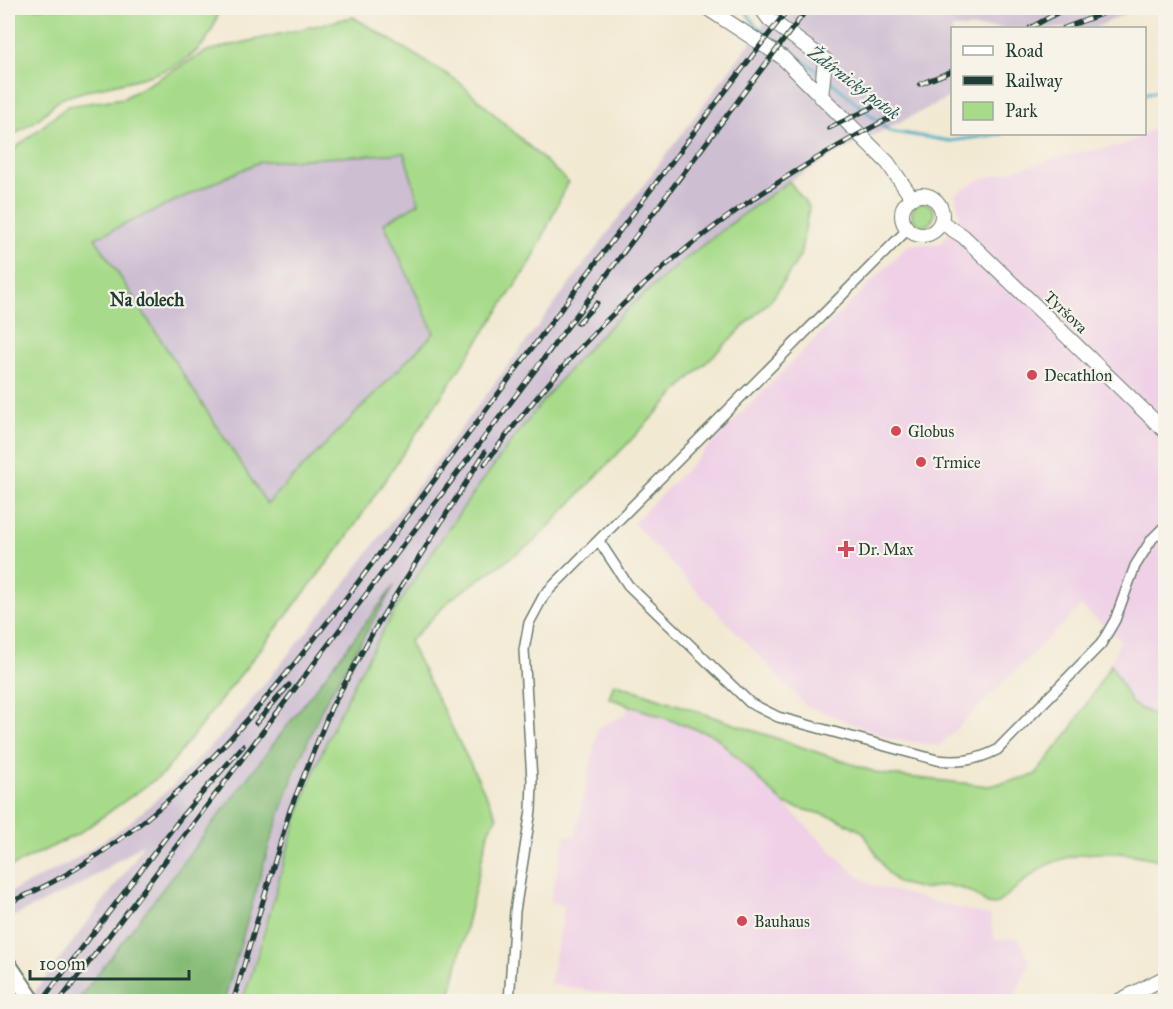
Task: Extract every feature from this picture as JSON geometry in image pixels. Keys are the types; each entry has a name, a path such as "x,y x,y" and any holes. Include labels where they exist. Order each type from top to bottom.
{"highway":[{"path":"8,965 33,1002"}],"main road":[{"path":"707,8 731,26 757,39 782,57 888,163 912,198 903,212 908,229 920,235 927,235 938,228 941,222"},
{"path":"761,8 769,19 821,55 825,74 821,97"},
{"name":"Tyršova","path":"912,198 924,196 935,200 941,210 941,222 963,236 1166,432"},
{"path":"1117,1002 1166,977"},
{"path":"1158,1002 1166,998"}],"street":[{"path":"509,1002 515,911 531,810 532,780 524,650 529,623 544,596 908,229"},
{"path":"599,541 628,585 750,703 778,717 937,760 971,761 997,750 1101,644 1115,620 1135,566 1152,539 1166,525"}],"shaded area":[{"path":"776,8 1138,8 1096,27 951,27 951,96 842,151 789,181 710,238 668,273 530,416 443,535 370,652 339,712 298,813 242,1001 224,1001 282,807 324,704 389,593 77,1001 28,1001 133,862 143,844 82,884 8,919 8,893 69,863 128,824 171,787 230,726 331,602"},
{"path":"1165,122 1165,721 1132,704 1111,664 1120,640 1081,606 939,746 889,738 805,705 633,523 908,245 941,243 960,219 955,194 979,180 1064,156 1126,144 1146,135 1146,133"},
{"path":"404,152 419,203 384,224 434,333 267,505 95,238 259,162"},
{"path":"628,704 715,736 857,876 875,886 990,916 995,940 1019,938 1030,963 1011,1002 627,1002 627,997 550,984 565,906 550,902 566,835 575,837 598,728 626,714"}],"green space":[{"path":"8,8 219,8 211,33 197,51 178,64 157,73 63,98 38,119 8,138"},
{"path":"353,17 458,81 568,182 531,262 343,543 164,773 78,834 8,868 8,154 68,106 124,98 207,51","holes":["404,153 419,203 384,223 434,333 267,504 95,238 259,162"]},
{"path":"789,181 809,207 800,256 773,298 686,382 535,541 451,599 409,642 497,817 489,829 449,1001 242,1001 301,806 328,738 388,622 435,548 532,415 567,371 604,332 680,263"},
{"path":"919,203 927,203 934,210 934,218 927,225 919,225 912,218 912,210"},
{"path":"394,586 324,704 295,771 270,843 224,1001 77,1001"},
{"path":"1111,664 1132,704 1165,721 1165,794 1160,807 1165,813 1165,862 1117,853 1068,857 1039,870 995,905 987,904 973,893 960,888 946,885 923,889 898,883 887,872 863,832 836,818 784,804 715,736 609,698 614,683 881,774 989,786 1035,775 1072,728"}],"waterway":[{"name":"Ždírnický potok","path":"744,8 755,25 819,72"},
{"name":"Ždírnický potok","path":"827,78 889,131 950,141 995,135"},
{"name":"Ždírnický potok","path":"1146,93 1166,88"}],"railway":[{"path":"8,903 57,879 103,851 146,819 186,783 261,704 371,565 789,8"},
{"path":"59,1002 808,8"},
{"path":"1032,27 1066,8"},
{"path":"1067,27 1118,8"},
{"path":"920,84 951,71"},
{"path":"829,128 873,107"},
{"path":"485,464 529,407 574,355 620,307 668,264 719,223 773,185 895,115"},
{"path":"578,323 597,303"},
{"path":"233,1002 290,810 331,708 377,625 485,452"},
{"path":"256,723 289,685"},
{"path":"41,1002 182,816 243,746"}],"place":[{"name":"Decathlon","path":"1032,375"},
{"name":"Globus","path":"896,431"},
{"name":"Trmice","path":"921,462"},
{"name":"Dr. Max","path":"846,549"},
{"name":"Bauhaus","path":"742,921"}],"district":[{"name":"Na dolech","path":"147,300"}]}
